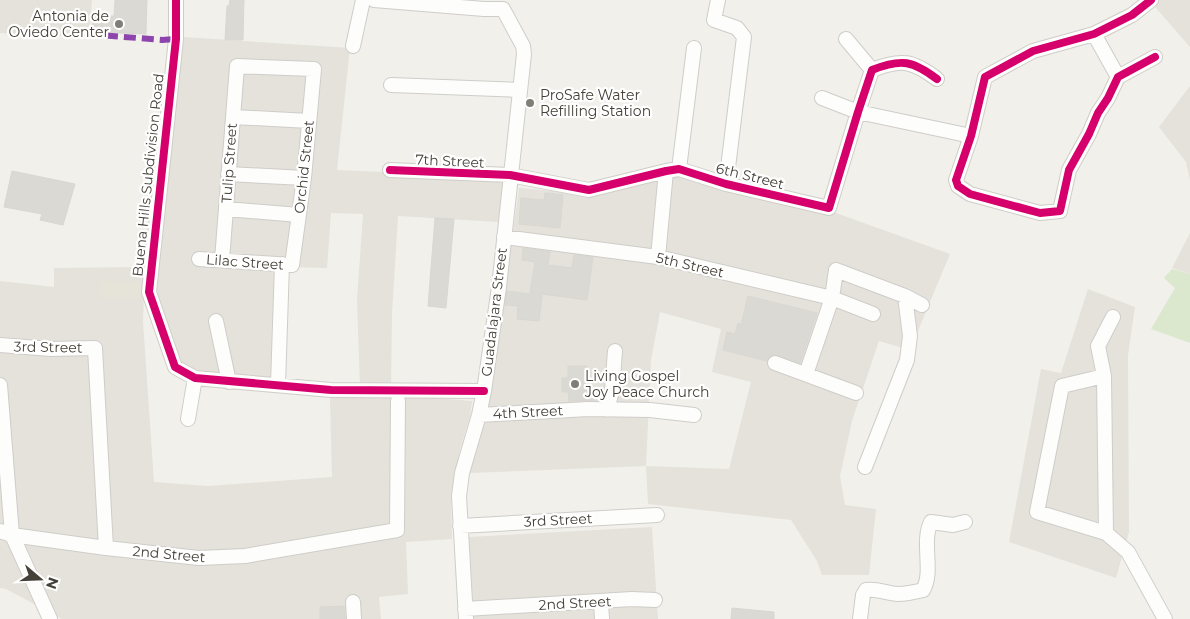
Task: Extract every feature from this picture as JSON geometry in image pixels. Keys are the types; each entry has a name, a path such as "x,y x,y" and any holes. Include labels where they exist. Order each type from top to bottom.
{"street":[{"name":"Buena Hills Subdivision Road","path":"176,0 176,39 149,292 176,367 195,378 331,390 484,391"},
{"path":"353,46 363,0"},
{"path":"374,0 434,3 484,9 503,4"},
{"path":"718,0 714,20 738,28 744,36 726,184"},
{"path":"1151,0 1132,15 1094,34 1033,51 985,77 971,136 956,180 958,186 963,191 979,197 1027,210 1040,213 1060,212 1069,170 1118,77 1155,57"},
{"name":"Guadalajara Street","path":"466,614 459,496 462,473 484,391 504,237 523,46 503,4"},
{"path":"1094,34 1118,77"},
{"path":"846,39 872,70 886,64 911,64 921,67 937,80"},
{"path":"658,257 694,48"},
{"name":"Orchid Street","path":"237,66 314,69 304,178 299,214 287,265 278,385"},
{"name":"Tulip Street","path":"222,260 237,66"},
{"name":"6th Street","path":"672,170 830,208 872,70"},
{"path":"391,85 520,90"},
{"path":"822,98 858,112 971,136"},
{"path":"233,117 309,121"},
{"name":"7th Street","path":"390,170 510,176"},
{"path":"510,176 589,190 672,170"},
{"path":"228,174 304,178"},
{"path":"226,209 299,214"},
{"name":"5th Street","path":"504,237 658,257 832,298 873,314"},
{"name":"Lilac Street","path":"199,259 287,265"},
{"path":"806,374 832,298 836,270 922,304"},
{"path":"866,468 907,360 910,336 905,296"},
{"path":"1106,533 1104,376 1098,346 1113,317"},
{"path":"216,322 229,382"},
{"name":"3rd Street","path":"0,345 51,349 95,348 106,548"},
{"path":"607,410 612,391 615,351"},
{"path":"775,363 856,393"},
{"path":"1104,376 1062,386 1037,512 1106,533 1128,552 1165,619"},
{"path":"188,419 195,378"},
{"path":"0,385 6,533 50,619"},
{"name":"2nd Street","path":"6,533 106,548 199,558 245,556 397,530 398,401"},
{"name":"4th Street","path":"479,414 588,409 650,410 694,415"},
{"name":"3rd Street","path":"460,526 657,515"},
{"path":"860,619 863,595 866,590 878,589 898,594 923,590 927,578 927,536 931,522 953,524 965,522"},
{"name":"2nd Street","path":"466,614 632,599 655,600"},
{"path":"353,602 354,619"},
{"path":"601,602 602,619"}],"shaded area":[{"path":"0,0 92,0 89,37 0,33"},
{"path":"1149,0 1190,0 1190,47"},
{"path":"183,37 350,48 337,170 504,177 499,222 398,216 392,313 391,386 360,387 357,300 363,214 331,213 327,268 286,267 283,381 185,370 157,298 158,246"},
{"path":"1190,86 1190,180 1186,162 1159,127"},
{"path":"677,173 725,190 836,213 950,254 910,350 879,341 852,421 840,476 845,505 876,509 869,575 822,575 817,561 791,520 648,504 646,466 469,473 490,399 519,188 589,194","holes":["660,312 721,329 712,372 751,382 729,469 646,466 651,360"]},
{"path":"1190,233 1190,274 1172,268"},
{"path":"145,267 143,322 154,482 208,486 332,477 330,398 424,397 472,401 451,496 452,539 406,542 408,594 379,597 381,619 62,619 6,589 0,588 0,281 54,287 54,268"},
{"path":"100,281 140,282 140,299 99,298"},
{"path":"1088,289 1135,307 1128,355 1129,532 1116,578 1009,542 1041,369 1061,373"},
{"path":"652,527 658,619 474,619 469,537"}],"green space":[{"path":"1172,269 1190,274 1190,343 1151,329 1175,288 1164,278"}],"building":[{"name":"Antonia de Oviedo Center","path":"115,0 147,0 146,34 92,32 93,16 114,16"},
{"path":"230,0 244,0 243,40 225,40 227,6 229,6"},
{"path":"12,171 75,184 63,225 40,220 42,214 4,207"},
{"path":"545,193 563,195 560,228 519,224 521,198 544,200"},
{"path":"435,218 454,219 446,308 428,306"},
{"path":"523,248 550,252 548,265 572,268 574,255 593,257 587,300 542,294 539,321 517,319 518,306 505,305 507,291 530,294 535,262 522,260"},
{"path":"748,296 817,313 800,363 778,355 770,356 767,361 723,350 727,332 735,334 738,323 741,325"},
{"name":"Living Gospel Joy Peace Church","path":"568,366 587,366 587,390 597,390 597,400 569,401 568,392 562,392 562,378 568,378"},
{"path":"344,606 345,619 320,619 320,607"},
{"path":"732,608 774,612 774,619 731,619"}],"marked path":[{"path":"88,34 162,40 176,39"}],"cycle path":[{"path":"176,0 176,39 149,292 175,367 195,378 331,390 484,391"},
{"path":"1151,0 1132,15 1094,34 1033,51 985,77 971,136 956,180 958,186 970,194 1040,213 1060,211 1069,170 1118,77 1155,57"},
{"path":"390,170 510,175 589,190 679,169 726,184 829,208 872,70 891,64 907,63 921,68 937,79"}],"place":[{"name":"Antonia de Oviedo Center","path":"119,24"},
{"name":"ProSafe Water Refilling Station","path":"530,103"},
{"name":"Living Gospel Joy Peace Church","path":"575,384"}]}
